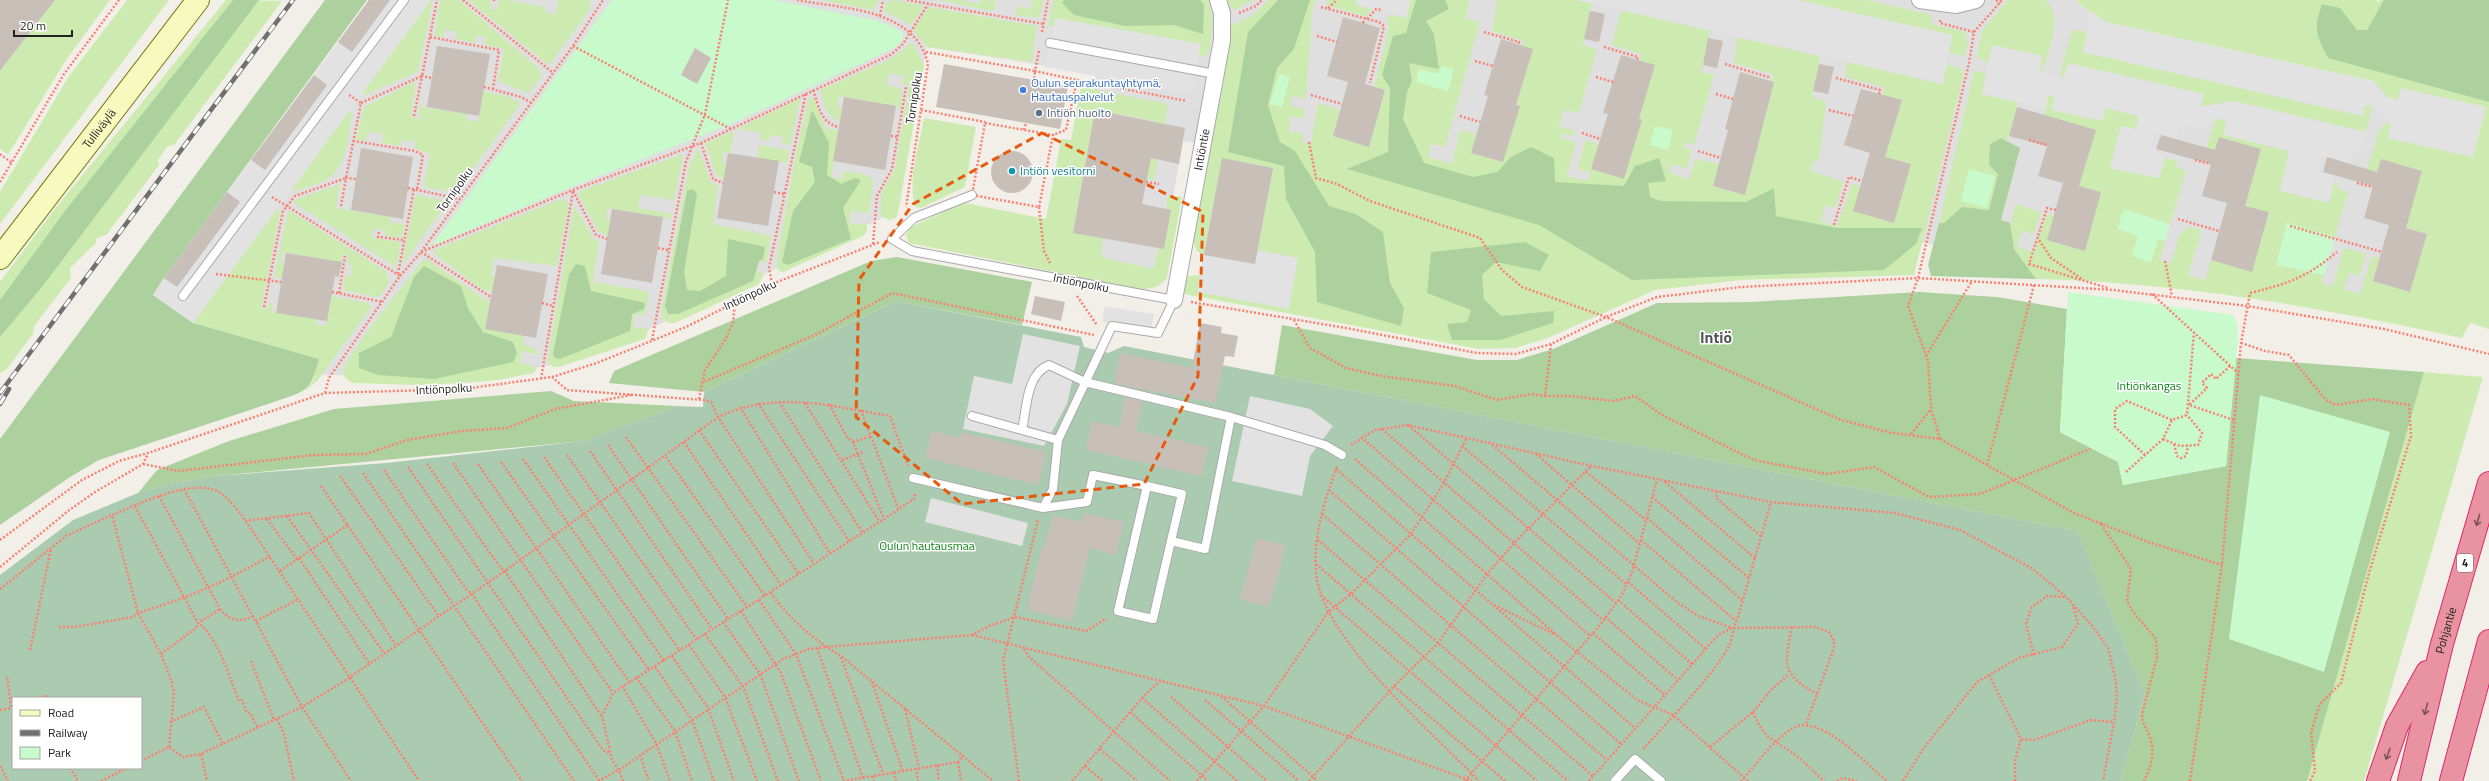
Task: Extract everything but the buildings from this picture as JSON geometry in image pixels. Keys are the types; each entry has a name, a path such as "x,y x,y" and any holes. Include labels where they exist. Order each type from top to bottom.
{"highway":[{"name":"Pohjantie","path":"2409,781 2442,644 2489,483"},
{"path":"2452,781 2489,641"},
{"path":"2378,781 2397,726 2442,644"},
{"path":"2468,781 2489,665"}],"main road":[{"name":"Tulliväylä","path":"0,258 198,0"}],"street":[{"path":"1920,0 1956,5 1976,0"},
{"name":"Intiöntie","path":"1174,300 1222,40 1220,6"}],"lane":[{"path":"183,296 404,0"},
{"path":"1050,43 1215,74"},
{"path":"892,239 914,218 972,195"},
{"name":"Intiönpolku","path":"892,239 912,251 1174,300"},
{"path":"1043,508 1053,489 1058,440 1112,326 1158,333 1174,300"},
{"path":"1022,430 1033,378 1040,369 1049,366 1085,382 1231,417 1325,444 1343,453"},
{"path":"972,416 1058,440"},
{"path":"1172,541 1205,549 1231,417"},
{"path":"913,478 1043,508 1087,502 1093,475 1147,486 1182,494 1153,619 1118,611 1147,486"},
{"path":"1615,781 1635,759 1661,781"}],"path":[{"path":"0,182 64,74 119,0"},
{"path":"414,116 437,0"},
{"path":"463,0 552,72"},
{"name":"Tornipolku","path":"324,393 329,378 383,302 399,275 421,252 552,72 573,46 604,0"},
{"path":"652,341 668,250 686,162 705,114 716,51 728,0"},
{"path":"797,0 880,16 896,22 910,31 926,52 1036,71 1187,102"},
{"path":"880,16 883,0"},
{"path":"907,0 1044,24"},
{"path":"1042,35 1048,0"},
{"path":"1220,6 1234,16 1256,6 1262,0"},
{"path":"1328,9 1337,0"},
{"path":"1996,0 2000,3"},
{"path":"1940,439 1931,409 1926,356 1908,306 1918,278 1974,32 2002,0"},
{"path":"421,252 573,190 701,143 806,92 892,54 903,44 928,4"},
{"path":"1320,7 1380,22 1384,26 1385,30 1370,83"},
{"path":"1363,23 1376,9 1382,10"},
{"path":"1940,23 1974,32"},
{"path":"1484,32 1519,42 1518,44"},
{"path":"430,36 500,50 493,89"},
{"path":"1317,36 1336,42"},
{"path":"573,46 731,129"},
{"path":"1604,47 1638,57 1637,60"},
{"path":"1034,80 1039,49"},
{"name":"Tornipolku","path":"906,209 928,64 926,52"},
{"path":"1475,61 1492,66"},
{"path":"1725,64 1768,77 1768,80"},
{"path":"361,103 422,76 432,78"},
{"path":"1596,77 1613,82"},
{"path":"1836,78 1880,90 1879,94"},
{"path":"920,110 1052,135 1066,130 1077,80"},
{"path":"339,87 361,103"},
{"path":"484,87 522,96 530,102"},
{"path":"873,244 877,196 892,168 906,87"},
{"path":"813,90 824,120 829,125 838,127"},
{"path":"772,284 770,268 806,92"},
{"path":"1716,94 1733,99"},
{"path":"1311,95 1342,104"},
{"path":"341,206 361,103"},
{"path":"1829,110 1853,116"},
{"path":"1460,116 1480,122"},
{"path":"985,122 972,195 1039,207"},
{"path":"1024,130 1026,123"},
{"path":"1582,133 1600,139"},
{"path":"1052,135 1039,207 1044,250 1048,261 1066,280 1106,338"},
{"path":"891,136 898,137"},
{"path":"2029,140 2047,145"},
{"path":"262,191 399,275 404,240 423,155 415,151 353,141"},
{"path":"1309,142 1316,178 1337,184 1370,201 1480,238 1502,270 1522,287 1606,317 1841,420 1911,435 1940,439 2074,513 2148,542 2222,565"},
{"path":"701,143 713,180 723,183"},
{"path":"1698,151 1720,158"},
{"path":"0,154 12,163"},
{"path":"2195,160 2211,164"},
{"path":"1834,225 1849,177 1862,181"},
{"path":"264,308 283,211 295,196 346,178 356,180"},
{"path":"1146,182 1159,184"},
{"path":"2357,183 2373,187"},
{"path":"408,188 460,199"},
{"path":"573,190 596,235 607,239"},
{"path":"541,379 573,190"},
{"path":"774,192 784,194"},
{"path":"2056,210 2047,208 2029,264 2113,290"},
{"path":"2178,219 2219,231"},
{"path":"2290,226 2382,252"},
{"path":"379,232 378,237 404,240"},
{"path":"2037,237 2051,258 2086,282"},
{"name":"Intiönpolku","path":"0,540 82,480 118,461 148,453 324,393 464,389 552,377 597,363 652,341 686,327 772,284 873,244 892,239"},
{"path":"658,248 668,250"},
{"path":"421,252 491,297"},
{"path":"2190,781 2222,565 2238,374 2246,306 2250,293 2290,283 2313,271 2337,252"},
{"path":"339,293 346,256"},
{"path":"2165,261 2172,296"},
{"path":"202,271 263,281 269,280 282,282"},
{"path":"1174,300 1294,319 1477,353 1516,354 1551,344 1606,317 1657,297 1741,287 1918,278 2151,293 2246,306 2384,329 2489,354"},
{"path":"1926,356 1972,281"},
{"path":"1987,465 2034,285"},
{"path":"332,292 383,302"},
{"path":"701,383 817,334 892,293 1106,338"},
{"path":"2151,293 2238,374"},
{"path":"699,399 701,383 705,370 725,340 733,323 736,301"},
{"path":"542,304 553,306"},
{"path":"1294,319 1310,348 1346,368 1381,376 1455,386 1496,400 1532,394 1614,401 1634,396 1662,415 1754,460 1828,474 1874,467 1929,497 1980,494 2090,449"},
{"path":"2187,415 2194,332"},
{"path":"2241,343 2265,351 2289,355 2326,400 2336,405 2372,399 2409,405 2411,436 2369,573 2341,683 2320,704 2311,732 2315,771 2310,781"},
{"path":"1545,396 1551,344"},
{"path":"2189,405 2207,388 2202,383 2211,374 2216,379 2230,366"},
{"path":"552,377 567,390 699,399 711,402 718,417 813,562"},
{"path":"143,464 179,471 313,455 366,454 407,440 462,431 507,428 555,409 634,394"},
{"path":"2145,455 2115,427 2115,409 2127,401 2172,420 2187,415"},
{"path":"779,402 862,532"},
{"path":"169,747 183,757 201,754 302,707 349,678 395,644 505,571 666,457 699,430 718,417 740,407 758,403 779,402 829,404 890,416 913,478 915,498 849,541 813,562 771,593 622,686 612,693 602,716"},
{"path":"758,403 849,541"},
{"path":"805,403 879,521"},
{"path":"829,404 848,437 853,442 884,518"},
{"path":"2189,405 2234,420"},
{"path":"740,407 829,552"},
{"path":"1911,435 1931,409"},
{"path":"861,410 898,508"},
{"path":"2163,439 2174,444 2188,446 2198,445 2202,433 2187,415"},
{"path":"2126,472 2163,439 2172,420"},
{"path":"1408,425 1616,603"},
{"path":"1479,781 1390,691 1335,624 1321,595 1316,564 1317,539 1322,514 1336,469 1343,453 1361,437 1382,429 1408,425 1488,441 1657,480 1771,502 1895,513 1960,530 2033,569 2066,597 2092,626 2108,648 2116,684 2114,722 2103,781"},
{"path":"1382,429 1514,543 1678,680"},
{"path":"699,430 798,573"},
{"path":"853,442 871,436"},
{"path":"626,437 747,607"},
{"path":"1361,437 1590,636"},
{"path":"1197,781 1240,730 1264,706 1328,612 1351,594 1411,534 1434,501 1467,437"},
{"path":"1488,441 1679,604 1699,616 1732,628 1792,627 1826,629 1832,636 1833,652 1806,724"},
{"path":"684,442 781,585"},
{"path":"2174,444 2177,456 2181,458 2186,456 2188,446"},
{"path":"608,445 728,619"},
{"path":"1462,446 1706,649"},
{"path":"590,451 712,629"},
{"path":"842,460 863,452"},
{"path":"1535,452 1640,544"},
{"path":"0,567 68,511 95,492 143,464 148,453"},
{"path":"1343,453 1423,518 1560,638"},
{"path":"567,455 697,640"},
{"path":"544,457 586,514 680,651"},
{"path":"666,457 765,596"},
{"path":"523,459 664,661"},
{"path":"501,462 552,537 649,670"},
{"path":"453,463 612,693"},
{"path":"427,464 500,567 505,571 602,716 609,753 619,770 623,781"},
{"path":"478,464 532,544 537,548 630,682"},
{"path":"1309,781 1394,686 1438,643 1452,626 1487,574 1500,558 1592,466"},
{"path":"408,467 602,750 609,753"},
{"path":"1336,469 1634,728"},
{"path":"384,470 466,589 471,593 599,781 619,770 656,743 760,674 796,654 826,647 972,635 1024,649 1162,680 1264,706 1472,781"},
{"path":"363,472 447,597 455,604 574,781"},
{"path":"1586,472 1646,519 1742,600"},
{"path":"340,476 438,615"},
{"path":"1466,780 1593,633 1618,600 1627,584 1634,565 1657,480"},
{"path":"1665,481 1755,558"},
{"path":"321,486 349,524 522,781"},
{"path":"0,589 66,536 112,515 158,496 184,489 206,488 219,492 245,521 270,556 349,678 419,781"},
{"path":"184,489 302,707 352,781"},
{"path":"1329,490 1621,744"},
{"path":"1717,491 1716,498 1761,536"},
{"path":"158,496 220,609 226,616 234,620 242,621 254,616"},
{"path":"1652,497 1749,578"},
{"path":"1635,759 1730,645 1732,628 1736,621 1771,502"},
{"path":"135,506 184,599 218,652 239,701 242,700 247,713 250,713 258,728"},
{"path":"1019,781 1003,661 1015,617 1035,525 1043,508"},
{"path":"245,521 309,513 395,644"},
{"path":"1322,514 1607,760"},
{"path":"112,515 138,613 161,654 172,683 174,695 170,722 169,747"},
{"path":"288,516 384,653"},
{"path":"267,518 298,559 368,663"},
{"path":"280,571 349,524"},
{"path":"2101,524 2131,568 2127,601 2133,612 2156,639 2157,657 2142,714 2142,723 2151,738 2152,750 2151,766 2144,781"},
{"path":"1317,539 1593,776"},
{"path":"1641,540 1736,621"},
{"path":"30,650 51,548"},
{"path":"59,627 75,627 133,617 138,613 184,599 209,588 270,556"},
{"path":"1316,564 1568,781"},
{"path":"771,593 777,602 826,647 841,656 993,781"},
{"path":"1321,595 1537,781"},
{"path":"2034,655 2026,624 2031,608 2047,596 2066,597"},
{"path":"256,621 299,599"},
{"path":"759,600 796,654 843,781 937,764 958,762"},
{"path":"1618,600 1692,664"},
{"path":"1492,604 1528,620 1560,638 1578,650 1637,700 1673,715 1748,781"},
{"path":"1903,781 1922,749 1977,682 2019,658 2062,648 2078,624 2073,605"},
{"path":"161,654 196,628 198,623 220,609"},
{"path":"741,611 776,664 821,781"},
{"path":"972,635 989,626 1015,617 1086,631 1118,611"},
{"path":"723,622 760,674 800,781"},
{"path":"1792,627 1787,652 1789,674 1799,684 1817,694"},
{"path":"1589,781 1634,728 1718,635 1732,628"},
{"path":"1593,633 1665,695"},
{"path":"705,634 743,686 778,781"},
{"path":"689,645 725,697 757,781"},
{"path":"817,648 863,778"},
{"path":"1024,649 1028,656 1170,781"},
{"path":"672,656 708,708 734,781"},
{"path":"841,656 883,774"},
{"path":"251,661 274,720"},
{"path":"654,666 692,720 714,781"},
{"path":"1710,747 1753,712 1771,690 1789,674"},
{"path":"1989,675 2021,739 2016,761 2015,781"},
{"path":"0,710 10,708 11,703 6,676"},
{"path":"636,677 675,731 692,781"},
{"path":"1072,781 1100,750 1142,698 1162,680"},
{"path":"872,682 903,771"},
{"path":"622,686 656,743 670,781"},
{"path":"1394,686 1505,781"},
{"path":"1220,695 1318,781"},
{"path":"1171,697 1267,781"},
{"path":"1142,698 1237,781"},
{"path":"1206,700 1299,781"},
{"path":"170,722 204,707 224,744"},
{"path":"905,708 917,768 918,781"},
{"path":"1130,712 1208,781"},
{"path":"1753,712 1761,730 1775,744 1791,752 1824,781"},
{"path":"277,719 284,734 294,781"},
{"path":"2021,739 2034,740 2091,720 2114,722"},
{"path":"1741,781 1791,729 1806,724 1828,732 1887,781"},
{"path":"142,760 169,747"},
{"path":"1100,750 1137,781"},
{"path":"201,754 207,781"},
{"path":"640,755 648,781"},
{"path":"961,781 958,762 963,755"},
{"path":"937,764 939,781"},
{"path":"0,766 8,781"},
{"path":"1085,766 1104,781"},
{"path":"71,769 78,781"},
{"path":"102,781 126,769"},
{"path":"894,772 896,781"},
{"path":"873,776 874,781"},
{"path":"1838,781 1843,778 1858,781"}],"highlighted area":[{"path":"1042,133 1203,212 1198,376 1144,484 962,504 856,417 859,280 913,204"}],"shaded area":[{"path":"369,0 431,0 193,323 153,295"},
{"path":"431,0 2074,0 2106,22 2486,107 2434,314 1183,141 1159,277 1060,261 1096,76 1029,63 927,47 896,211 627,340 547,366 499,374 453,378 259,373 193,323"},
{"path":"1357,0 1411,0 1406,18 1356,5"},
{"path":"1576,0 1797,0 1952,35 1943,84"},
{"path":"2090,12 2106,22 2373,81 2387,97 2398,100 2401,88 2486,107 2473,157 2388,138 2391,123 2372,106 2365,105 2363,116 2083,52"},
{"path":"1055,18 1201,44 1192,94 1046,67"},
{"path":"1992,45 2042,56 2039,72 2064,78 2068,63 2204,94 2201,107 2233,101 2366,132 2359,152 2352,150 2349,163 2321,156 2317,171 2335,176 2329,203 2280,191 2289,151 2224,135 2226,121 2216,118 2205,127 2179,125 2176,139 2155,133 2151,147 2156,149 2155,155 2165,158 2159,178 2110,168 2121,126 2136,129 2138,116 2106,108 2102,121 2052,110 2055,96 2049,95 2045,108 1982,94"},
{"path":"1222,158 1273,168 1258,250 1298,258 1289,309 1197,292"},
{"path":"1105,306 1154,314 1151,330 1102,322"},
{"path":"1023,334 1080,346 1067,404 1044,446 963,429 974,376 1012,384"},
{"path":"1250,396 1310,409 1333,426 1310,456 1302,496 1232,481"},
{"path":"931,498 1028,523 1022,546 925,522"}],"green space":[{"path":"55,0 110,0 66,60 8,155 0,149 0,71"},
{"path":"127,0 169,0 0,224 0,192 69,76"},
{"path":"226,0 282,1 174,145 168,146 158,160 159,165 107,234 96,239 96,243 70,268 71,278 34,326 33,334 6,370 0,373 0,282 58,205"},
{"path":"233,0 259,0 42,287 0,337 0,300 65,211"},
{"path":"325,0 367,0 153,295 193,323 319,359 310,384 302,392 99,460 70,477 0,525 0,439"},
{"path":"431,0 433,0 418,72 364,95 362,93"},
{"path":"440,0 459,0 540,70 541,77 529,93 498,81 504,49 484,45 486,37 476,35 475,43 456,39 457,32 445,29 443,37 435,36"},
{"path":"468,0 491,0 490,9 497,10 499,0 505,0 545,7 544,12 556,14 558,0 590,0 589,11 549,65"},
{"path":"612,0 773,0 879,21 903,32 902,40 896,47 731,124 571,187 435,245 433,244"},
{"path":"822,0 878,0 873,10"},
{"path":"895,0 924,6 911,25 884,11 886,3"},
{"path":"940,0 960,0 979,4 980,0 996,1 995,10 992,11"},
{"path":"1033,0 1044,0 1039,18 1016,15 1017,6 1031,9"},
{"path":"1053,0 1208,0 1212,14 1212,34 1208,55 1198,58 1201,44 1055,18 1053,27 1048,26"},
{"path":"1064,0 1200,0 1204,5 1203,34 1174,25 1125,26 1074,15 1062,3"},
{"path":"1227,0 1252,0 1236,10 1229,5"},
{"path":"1269,0 1316,0 1312,11 1306,99 1293,96 1290,105 1305,110 1304,118 1291,117 1289,132 1303,133 1303,143 1311,144 1318,103 1340,110 1333,136 1369,147 1385,90 1374,87 1389,30 1387,18 1392,15 1406,18 1411,0 1469,0 1466,18 1480,22 1445,147 1431,144 1428,157 1452,164 1460,130 1476,134 1471,153 1503,162 1520,106 1516,105 1533,49 1522,46 1524,41 1492,31 1497,0 1576,0 1592,3 1583,45 1597,49 1579,113 1564,109 1559,126 1575,131 1573,136 1562,133 1561,138 1576,143 1567,176 1588,181 1590,172 1578,169 1585,140 1599,144 1591,169 1624,179 1642,120 1639,119 1655,65 1640,61 1642,54 1612,45 1624,0 1625,11 1696,27 1713,17 1701,72 1714,75 1694,145 1684,142 1683,147 1692,150 1687,169 1672,164 1669,172 1689,180 1696,159 1719,164 1713,186 1745,195 1774,82 1772,81 1773,74 1734,63 1739,24 1741,38 1820,56 1812,98 1826,101 1820,154 1818,161 1814,160 1811,171 1844,182 1835,208 1826,205 1820,221 1837,227 1852,184 1860,187 1910,164 1885,157 1902,100 1883,95 1884,87 1845,77 1849,49 1854,63 1942,84 1946,65 1960,68 1964,72 1914,275 1741,280 1655,290 1548,338 1515,348 1479,349 1184,294 1187,276 1200,275 1197,292 1204,255 1197,251 1193,241 1228,30 1230,26 1252,16"},
{"path":"1278,0 1310,0 1294,49 1277,68 1268,105 1280,142 1295,151 1329,206 1356,214 1383,232 1390,283 1404,308 1401,326 1317,302 1315,252 1286,199 1284,166 1228,152 1248,32"},
{"path":"1328,0 1357,0 1356,5 1371,9 1366,16 1326,5"},
{"path":"1416,0 1445,0 1449,9 1426,21 1434,34 1439,69 1409,63 1412,81 1407,92 1403,119 1424,163 1473,177 1497,172 1511,157 1531,147 1554,158 1555,182 1624,186 1635,166 1659,158 1666,181 1648,183 1650,197 1661,201 1746,202 1774,188 1776,216 1837,228 1922,228 1916,244 1884,270 1632,280 1539,225 1347,169 1388,152 1390,88 1382,75 1393,36 1406,33"},
{"path":"1797,0 1867,0 1932,15 1931,24 1965,32 1968,41 1965,56 1949,53 1952,35"},
{"path":"2008,0 2046,0 2051,6 2054,24 2053,35 2048,55 2041,71 2039,72 2042,56 1993,45 1989,63 1977,57 1982,31"},
{"path":"2074,0 2376,0 2380,3 2379,0 2489,0 2489,329 2470,323 2462,338 2250,298 2143,285 2036,279 2022,260 2013,244 2011,227 2016,204 2041,212 2034,234 2022,231 2017,247 2033,252 2047,214 2054,216 2047,240 2084,251 2101,192 2079,186 2095,130 2055,118 2040,131 2049,95 2055,96 2052,110 2102,120 2106,108 2139,116 2136,129 2121,126 2110,168 2159,178 2165,158 2177,161 2176,167 2186,171 2170,224 2124,209 2158,239 2165,241 2160,261 2171,264 2180,234 2190,227 2202,230 2188,275 2205,280 2211,260 2252,271 2269,213 2245,206 2261,150 2219,137 2214,156 2205,153 2216,118 2227,120 2224,135 2300,154 2329,203 2334,182 2338,183 2337,189 2348,192 2335,237 2287,224 2276,265 2324,275 2322,283 2333,286 2344,248 2366,254 2359,276 2349,273 2344,289 2360,294 2372,256 2380,258 2373,281 2410,292 2427,234 2405,227 2422,171 2381,160 2377,172 2367,169 2379,131 2385,124 2391,123 2388,138 2473,157 2401,88 2398,100 2387,97 2373,81 2106,22"},
{"path":"2384,0 2489,0 2489,102 2328,58 2317,32 2317,20 2322,4 2340,8 2357,30 2367,30"},
{"path":"929,7 1037,26 1032,62 927,47 913,30"},
{"path":"2078,30 2088,32 2083,52 2362,116 2365,105 2372,106 2366,132 2233,101 2201,107 2203,94 2068,63 2065,78 2060,74 2072,31"},
{"path":"912,42 924,65 898,213 896,218 889,220 881,216 881,194 895,169 909,86 901,83 904,76 891,73 886,84 902,89 901,107 839,96 837,107 842,108 840,121 828,113 820,90 891,59"},
{"path":"1442,66 1454,69 1448,91 1416,82 1419,69 1439,74"},
{"path":"1974,71 1987,73 1982,94 2018,102 2007,143 2001,138 1989,165 1998,174 1989,210 1962,207 1944,223 1939,223"},
{"path":"1279,74 1290,77 1282,107 1270,104"},
{"path":"416,81 411,117 432,120 418,116 420,103 423,103 422,107 467,114 467,120 478,122 483,91 505,96 521,103 456,192 424,187 430,154 415,148 416,142 402,140 401,146 382,143 383,134 368,132 366,141 356,139 364,107"},
{"path":"1081,87 1168,104 1154,180 1147,179 1157,121 1095,110 1073,232 1103,238 1101,257 1154,269 1158,249 1164,249 1171,210 1166,209 1168,195 1182,197 1167,278 1162,284 1148,289 1140,289 909,243 906,236 909,228 960,204 966,203 1046,219 1061,139 1071,140"},
{"path":"813,97 826,128 838,131 832,177 842,179 843,171 868,175 873,180 869,213 851,211 849,223 867,225 867,231 863,236 783,272 779,271 776,266 796,154 809,98"},
{"path":"799,99 790,145 782,144 783,137 771,135 769,141 760,140 761,133 737,129"},
{"path":"349,110 352,112 349,137 344,155 337,170 327,179 318,183 296,191 292,190"},
{"path":"812,110 829,143 827,175 841,184 855,178 861,180 843,208 851,239 788,265 782,262 793,211 815,182 812,167 799,162"},
{"path":"924,118 976,127 965,187 921,208 916,207 913,199 912,188"},
{"path":"1655,126 1673,130 1668,150 1650,145"},
{"path":"734,131 730,153 724,152 722,163 726,164 724,179 718,178 705,143"},
{"path":"2001,138 2020,148 2001,220 2010,223 2014,249 2036,279 1931,276 1928,265 1939,223 1944,223 1962,207 1989,210 1998,174 1989,165 1990,144"},
{"path":"759,145 789,150 787,163 757,158"},
{"path":"698,148 711,183 718,186 713,224 771,236 766,263 759,261 757,271 764,273 759,284 675,323 669,323 663,319 661,312 690,163"},
{"path":"680,155 683,156 674,200 641,195 638,208 672,214 669,220 667,218 608,208 606,219 610,220 608,236 598,231 578,194 581,191"},
{"path":"1969,169 1995,176 1987,208 1961,201"},
{"path":"340,184 336,208 391,217 390,222 405,224 402,238 385,236 385,230 373,229 372,238 401,242 396,267 294,203 295,200"},
{"path":"693,189 697,194 684,272 687,290 700,291 726,276 728,239 765,247 763,259 759,261 753,281 678,314 668,314 665,306 687,191"},
{"path":"419,195 448,202 402,265 415,197"},
{"path":"564,199 569,204 557,266 494,258 491,275 495,276 492,291 483,290 433,253 437,249"},
{"path":"574,206 594,239 599,242 593,282 646,291 649,295 645,315 635,314 633,327 649,329 645,339 559,367 553,367 549,363 548,359"},
{"path":"277,208 280,212 261,309 267,310 268,303 273,304 272,312 317,319 316,325 326,326 331,296 368,303 371,307 317,381 305,391 313,381 319,359 193,323"},
{"path":"2124,209 2170,224 2165,241 2158,239 2151,263 2132,256 2138,236 2117,229"},
{"path":"288,211 292,212 385,271 389,282 380,296 376,297 344,290 345,276 350,277 352,265 347,264 348,255 343,254 342,262 283,252 281,263 285,264 282,278 274,277"},
{"path":"2287,223 2335,237 2324,275 2276,265"},
{"path":"1525,242 1549,255 1540,271 1496,262 1482,275 1484,299 1501,316 1554,311 1553,323 1500,340 1452,340 1447,324 1467,322 1471,310 1427,293 1431,252"},
{"path":"897,257 1032,282 1022,325 896,301 704,392 609,383 614,371 871,261"},
{"path":"424,259 428,260 490,303 485,329 525,332 523,345 535,348 538,355 523,351 519,362 537,368 534,373 498,380 418,385 353,383 346,379 343,373 343,368 366,333"},
{"path":"576,264 585,266 591,291 645,303 644,309 632,314 630,331 560,359 555,358 553,354 569,274"},
{"path":"424,266 461,286 468,308 483,332 513,342 517,353 513,362 434,379 378,375 359,368 359,353 391,337 414,277"},
{"path":"1919,292 1997,297 2067,309 2060,432 2118,462 2123,485 2226,466 2236,358 2424,372 2307,781 2121,781 2145,694 2078,531 1274,375 1282,325 1477,360 1517,360 1553,349 1657,303 1751,302"},
{"name":"Intiönkangas","path":"2068,292 2233,315 2237,323 2238,341 2226,466 2123,485 2118,462 2060,432"},
{"name":"Oulun hautausmaa","path":"896,301 1081,337 1084,347 1108,353 1124,346 2078,531 2145,694 2121,781 0,781 0,575 73,520 138,493 169,484 216,476 386,463 583,441 677,406 703,407 704,392"},
{"path":"2424,372 2483,377 2364,781 2307,781"},
{"path":"551,391 574,401 677,406 583,441 216,476 169,484 138,493 157,470 229,441 334,409"},
{"path":"2260,395 2390,432 2324,672 2229,639"}],"railway":[{"path":"0,393 293,0"},
{"path":"0,404 9,389"}],"place":[{"name":"Oulun seurakuntayhtymä, Hautauspalvelut","path":"1023,90"},
{"name":"Intiön huolto","path":"1039,113"},
{"name":"Intiön vesitorni","path":"1012,171"}],"district":[{"name":"Intiö","path":"1716,337"}]}
